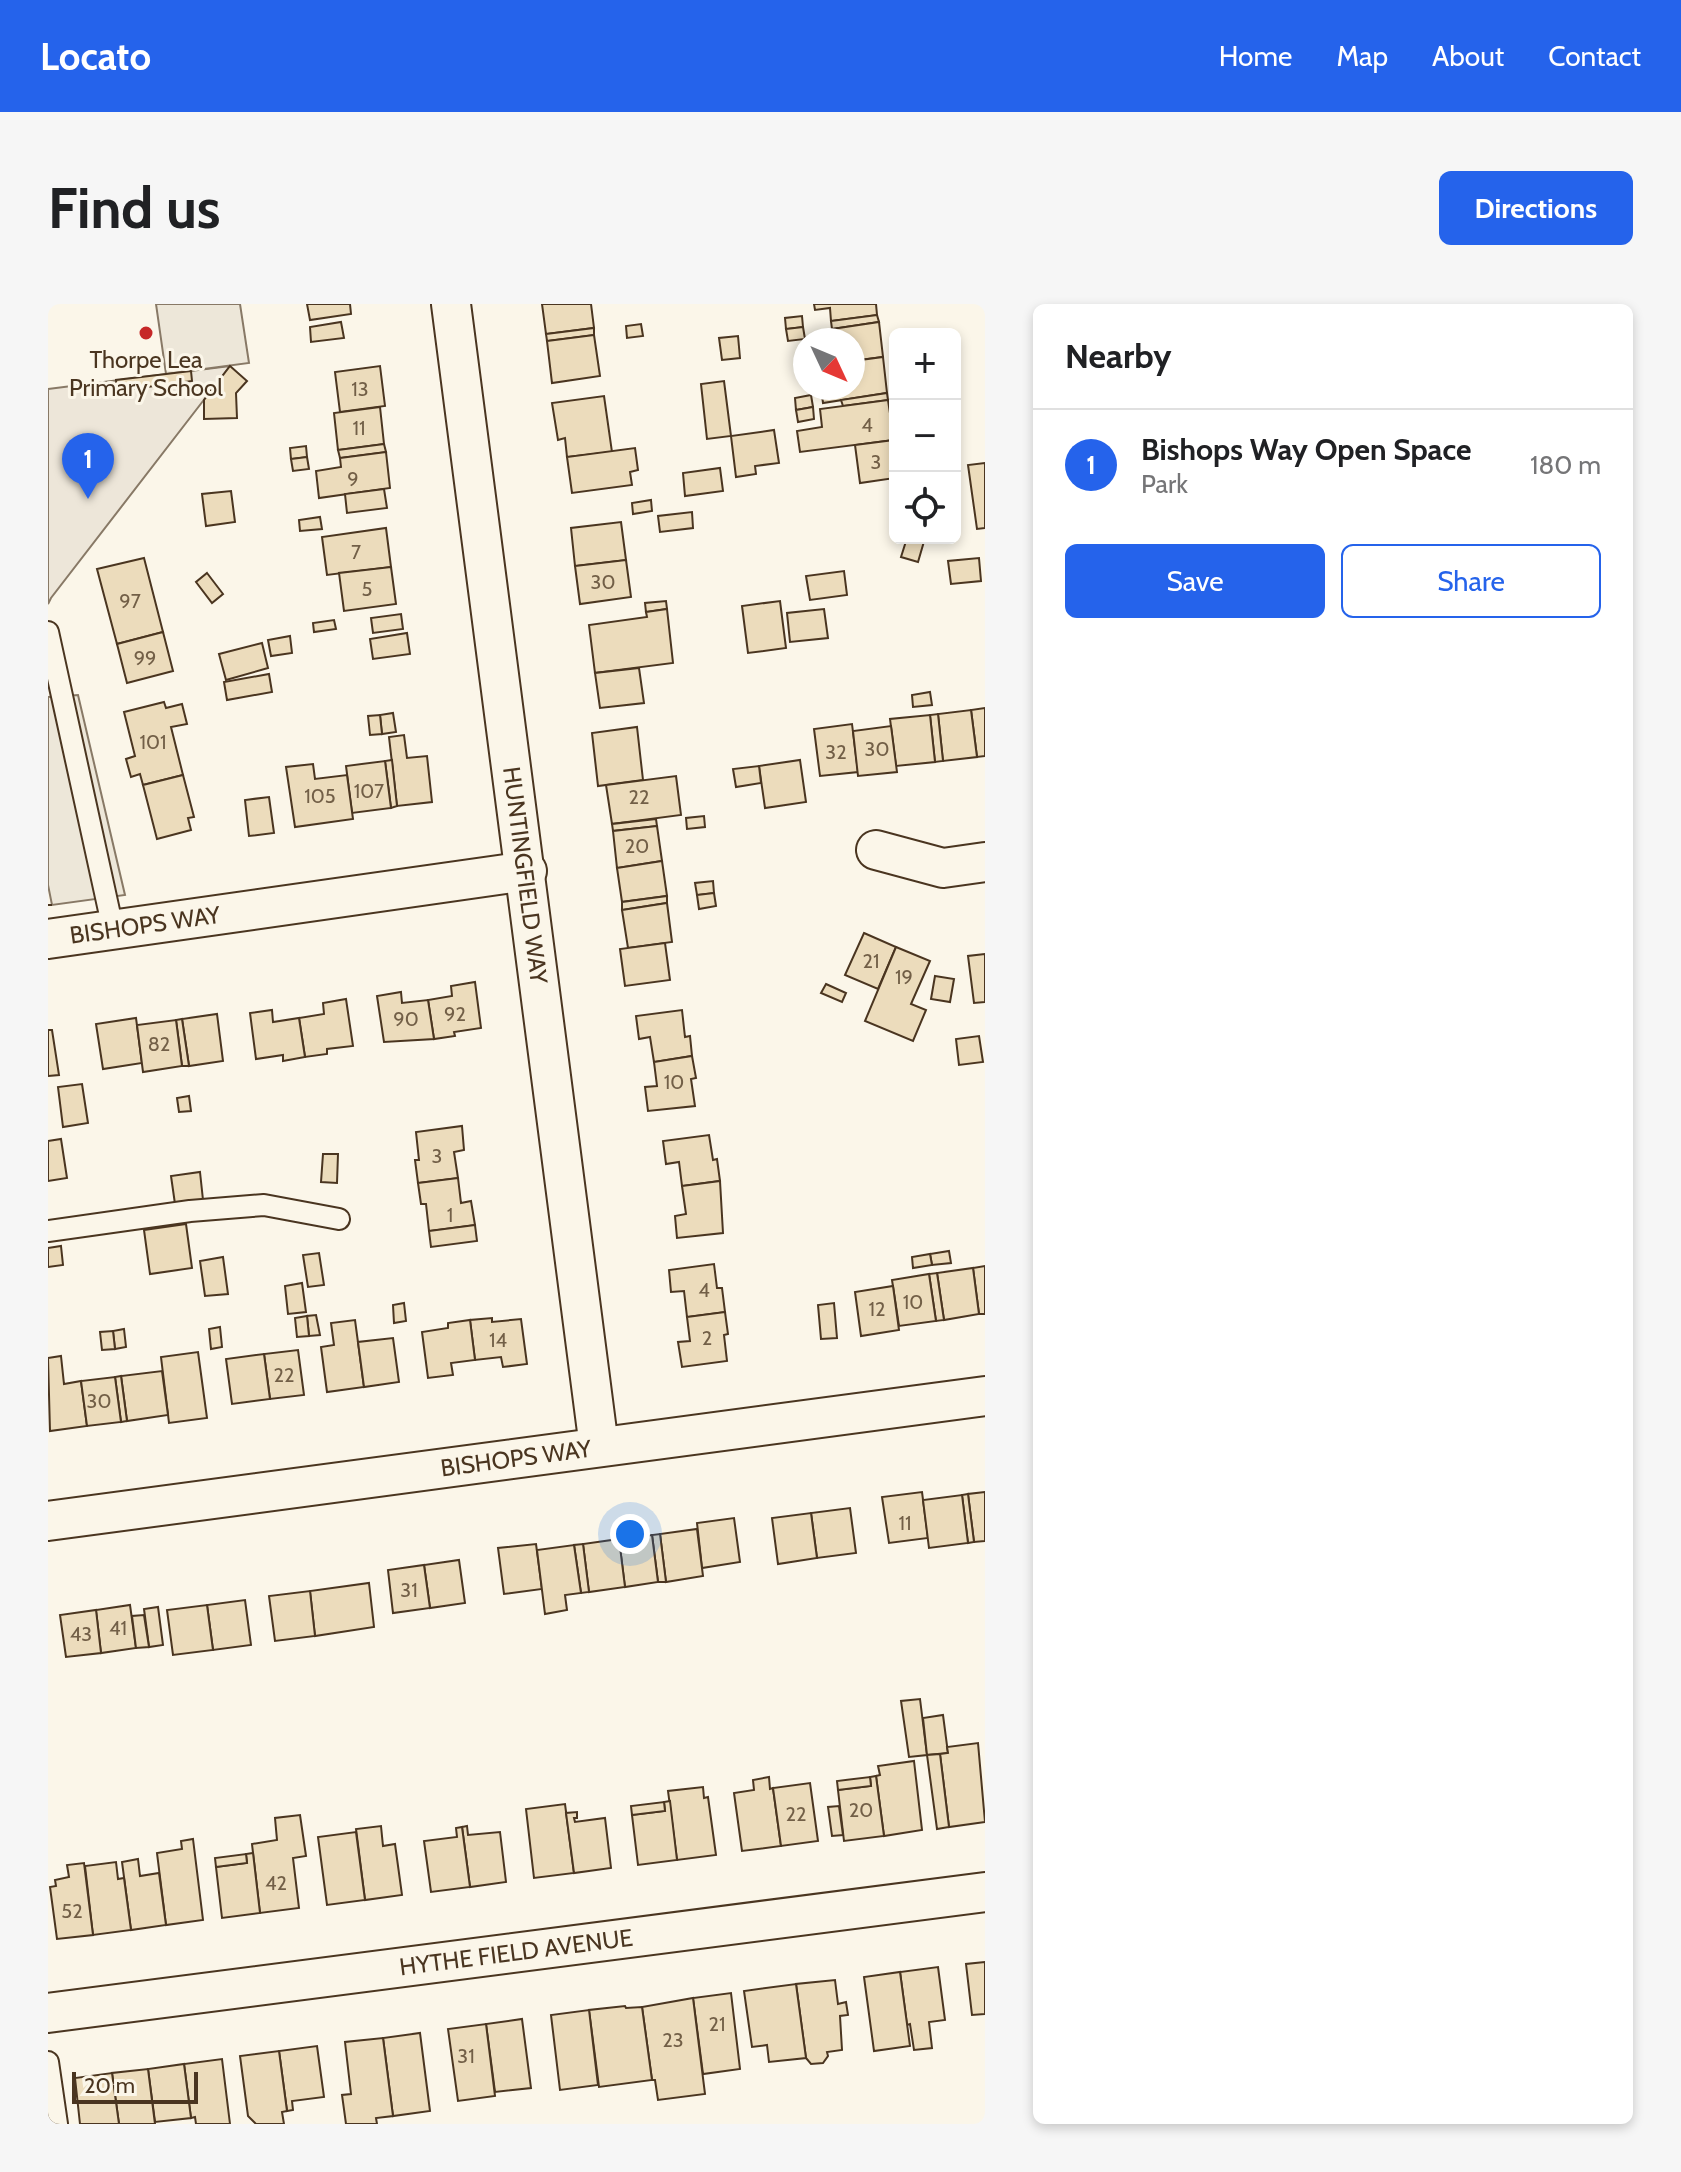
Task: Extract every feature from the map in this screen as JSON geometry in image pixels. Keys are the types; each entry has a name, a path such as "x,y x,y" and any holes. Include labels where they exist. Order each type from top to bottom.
{"street":[{"name":"HUNTINGFIELD WAY","path":"451,304 527,871 599,1447"},
{"path":"876,850 943,868 985,862"},
{"name":"BISHOPS WAY","path":"48,939 527,871"},
{"name":"BISHOPS WAY","path":"48,1521 985,1396"},
{"name":"HYTHE FIELD AVENUE","path":"48,2013 985,1892"}],"lane":[{"path":"48,632 113,929"},
{"path":"48,1231 190,1211 264,1205 339,1219"},
{"path":"48,2062 57,2124"}],"shaded area":[{"path":"156,304 240,304 249,363 166,374"},
{"path":"230,366 51,598 48,604 48,389"},
{"path":"78,695 125,895 52,905 48,885 48,697"}],"building":[{"path":"307,304 350,304 351,314 310,320"},
{"path":"542,304 591,304 594,328 546,334"},
{"path":"814,304 876,304 877,315 831,321 830,308 815,310"},
{"path":"877,315 879,322 832,328 831,321"},
{"path":"802,316 803,327 786,329 785,318"},
{"path":"341,322 344,338 311,342 310,327"},
{"path":"879,322 883,357 865,359 865,328 839,328"},
{"path":"641,324 643,336 627,338 626,326"},
{"path":"594,328 594,335 547,341 546,334"},
{"path":"793,328 793,340 788,341 786,329"},
{"path":"594,335 600,376 552,383 547,341"},
{"path":"738,336 740,358 722,360 719,338"},
{"path":"883,357 887,393 865,396 865,359"},
{"path":"230,366 247,381 236,393 237,418 204,419 204,400"},
{"path":"380,366 385,406 340,412 335,372"},
{"path":"191,371 192,381 117,391 116,380"},
{"path":"724,381 731,436 707,439 701,384"},
{"path":"887,393 888,400 843,406 841,400 865,400 865,396"},
{"path":"604,396 612,452 567,457 565,438 558,440 552,403"},
{"path":"795,400 812,400 813,407 796,410"},
{"path":"888,400 889,441 800,452 797,431 822,427 820,409"},
{"path":"380,407 384,444 338,450 334,413"},
{"path":"813,407 814,419 798,422 796,410"},
{"path":"774,430 779,463 755,466 756,474 736,477 731,436"},
{"path":"889,441 889,479 860,483 855,445"},
{"path":"384,444 386,452 340,458 338,450"},
{"path":"306,446 307,457 291,459 290,448"},
{"path":"635,448 638,470 630,472 632,485 572,493 567,457"},
{"path":"386,452 390,488 319,498 316,471 341,467 340,458"},
{"path":"307,457 309,469 293,471 291,459"},
{"path":"985,463 985,528 977,529 968,465"},
{"path":"720,468 723,491 685,496 683,473"},
{"path":"384,489 387,508 347,513 345,494"},
{"path":"231,491 235,522 206,526 202,494"},
{"path":"651,500 652,511 633,514 632,503"},
{"path":"692,512 693,528 660,532 658,516"},
{"path":"320,517 322,529 300,531 299,520"},
{"path":"621,522 626,560 575,566 571,528"},
{"path":"386,528 391,567 327,575 322,537"},
{"path":"905,544 923,544 918,562 901,557"},
{"path":"144,558 163,632 117,644 97,569"},
{"path":"979,558 981,581 951,584 948,561"},
{"path":"626,560 631,597 580,604 575,566"},
{"path":"391,567 396,604 344,611 339,573"},
{"path":"844,571 847,595 810,600 806,576"},
{"path":"207,573 223,594 212,603 196,582"},
{"path":"666,601 667,609 646,612 645,603"},
{"path":"780,601 786,648 748,653 742,606"},
{"path":"667,609 673,663 595,673 589,625 647,617 646,612"},
{"path":"824,609 828,638 790,642 787,613"},
{"path":"401,614 403,629 373,633 371,618"},
{"path":"334,620 336,629 314,632 313,623"},
{"path":"163,632 173,671 127,683 117,644"},
{"path":"407,633 410,654 373,659 370,639"},
{"path":"290,636 292,653 271,656 268,640"},
{"path":"262,643 268,668 226,680 219,654"},
{"path":"639,668 644,703 600,708 595,673"},
{"path":"269,674 272,692 227,700 224,682"},
{"path":"930,692 932,705 913,707 912,695"},
{"path":"164,702 166,708 182,704 187,724 171,727 183,775 143,785 140,774 131,777 126,759 135,756 124,712"},
{"path":"985,708 985,756 977,757 971,710"},
{"path":"971,710 977,757 943,761 938,714"},
{"path":"393,713 396,732 382,734 380,715"},
{"path":"938,714 943,761 935,762 930,715"},
{"path":"380,715 382,734 370,735 368,716"},
{"path":"930,715 935,762 896,766 890,719"},
{"path":"852,724 858,772 820,776 814,729"},
{"path":"891,726 897,772 858,776 853,731"},
{"path":"637,727 643,780 598,786 592,733"},
{"path":"404,735 407,758 427,756 432,802 397,806 389,737"},
{"path":"392,760 397,806 391,808 385,761"},
{"path":"800,760 806,802 765,808 759,766"},
{"path":"385,761 391,808 352,813 346,766"},
{"path":"313,764 315,779 347,775 353,819 295,827 286,767"},
{"path":"759,766 761,783 736,787 733,769"},
{"path":"183,775 194,817 188,818 191,830 157,839 143,785"},
{"path":"676,776 681,815 612,824 606,785"},
{"path":"269,797 274,833 249,836 245,800"},
{"path":"704,816 705,827 687,829 686,818"},
{"path":"656,819 657,826 613,831 612,824"},
{"path":"657,826 662,861 617,868 613,831"},
{"path":"662,861 667,896 622,902 617,868"},
{"path":"713,881 714,893 697,895 695,883"},
{"path":"714,893 716,906 699,909 697,895"},
{"path":"667,896 667,903 622,910 622,902"},
{"path":"667,903 672,942 628,948 622,910"},
{"path":"864,933 896,947 878,989 845,975"},
{"path":"665,943 670,980 625,986 620,949"},
{"path":"896,947 930,961 911,1004 926,1010 913,1041 865,1021"},
{"path":"985,954 985,1002 974,1003 968,956"},
{"path":"935,976 954,979 950,1002 931,999"},
{"path":"475,982 481,1028 434,1039 428,1000 452,996 451,986"},
{"path":"826,984 846,993 842,1002 821,993"},
{"path":"401,992 402,1003 428,1000 434,1039 384,1042 377,996"},
{"path":"346,999 353,1046 327,1049 327,1054 305,1057 299,1018 324,1014 323,1003"},
{"path":"272,1010 273,1022 299,1018 305,1057 283,1061 283,1055 256,1059 250,1013"},
{"path":"682,1010 685,1037 690,1036 692,1056 654,1062 650,1037 639,1039 636,1016"},
{"path":"217,1014 223,1061 189,1066 182,1019"},
{"path":"136,1018 142,1063 103,1069 96,1024"},
{"path":"182,1019 189,1066 182,1066 176,1020"},
{"path":"176,1020 182,1066 143,1072 137,1025"},
{"path":"48,1030 52,1030 59,1075 48,1076"},
{"path":"979,1036 983,1062 959,1065 956,1039"},
{"path":"692,1056 696,1078 691,1079 695,1106 648,1111 645,1087 657,1086 654,1062"},
{"path":"82,1084 88,1123 63,1127 58,1087"},
{"path":"189,1096 191,1111 179,1112 177,1098"},
{"path":"462,1126 464,1150 454,1152 458,1178 418,1183 416,1132"},
{"path":"709,1135 720,1181 682,1186 679,1162 666,1164 663,1141"},
{"path":"61,1139 67,1178 48,1181 48,1141"},
{"path":"323,1154 338,1154 337,1183 321,1182"},
{"path":"200,1172 203,1200 175,1204 171,1176"},
{"path":"458,1178 461,1203 471,1201 475,1225 429,1231 426,1204 421,1204 418,1183"},
{"path":"720,1181 723,1233 677,1238 675,1216 686,1214 682,1186"},
{"path":"186,1224 192,1268 150,1274 144,1230"},
{"path":"475,1225 477,1241 431,1247 429,1231"},
{"path":"61,1246 63,1265 48,1267 48,1248"},
{"path":"949,1251 951,1263 932,1265 930,1254"},
{"path":"319,1253 324,1285 308,1287 303,1255"},
{"path":"930,1254 932,1265 913,1268 912,1257"},
{"path":"223,1257 228,1294 205,1296 200,1261"},
{"path":"714,1264 717,1288 722,1288 725,1312 687,1317 684,1291 671,1292 669,1270"},
{"path":"985,1266 985,1314 979,1314 973,1268"},
{"path":"973,1268 979,1314 944,1320 937,1273"},
{"path":"937,1273 944,1320 936,1321 929,1274"},
{"path":"929,1274 936,1321 899,1326 892,1280"},
{"path":"302,1283 306,1312 288,1314 285,1286"},
{"path":"893,1286 899,1330 861,1336 855,1292"},
{"path":"404,1303 406,1321 394,1323 393,1305"},
{"path":"834,1303 837,1338 821,1339 818,1305"},
{"path":"725,1312 727,1361 682,1367 678,1342 690,1341 687,1317"},
{"path":"316,1315 320,1335 309,1336 307,1316"},
{"path":"307,1316 309,1336 297,1337 295,1318"},
{"path":"492,1318 492,1322 521,1319 527,1364 503,1367 501,1357 475,1360 470,1320"},
{"path":"355,1320 364,1387 327,1392 321,1347 334,1345 331,1323"},
{"path":"470,1320 475,1360 451,1363 453,1375 428,1378 422,1332 448,1328 448,1323"},
{"path":"220,1327 222,1347 211,1349 209,1329"},
{"path":"124,1329 126,1347 115,1349 113,1331"},
{"path":"113,1331 115,1349 102,1350 100,1332"},
{"path":"393,1338 399,1382 364,1387 358,1342"},
{"path":"298,1350 304,1395 270,1399 264,1354"},
{"path":"198,1352 207,1418 169,1423 161,1357"},
{"path":"264,1354 270,1399 232,1404 226,1359"},
{"path":"61,1356 64,1384 81,1381 87,1426 50,1431 48,1358"},
{"path":"162,1371 168,1415 127,1421 121,1376"},
{"path":"121,1376 127,1421 121,1422 115,1377"},
{"path":"115,1377 121,1422 87,1426 81,1381"},
{"path":"922,1492 928,1538 889,1543 882,1497"},
{"path":"985,1492 985,1541 974,1542 968,1494"},
{"path":"968,1494 974,1542 968,1543 962,1495"},
{"path":"962,1495 968,1543 929,1548 923,1500"},
{"path":"850,1508 856,1553 817,1558 811,1513"},
{"path":"811,1513 817,1558 778,1564 772,1518"},
{"path":"734,1518 740,1562 702,1568 697,1523"},
{"path":"697,1529 703,1576 666,1582 660,1534"},
{"path":"660,1534 666,1582 658,1582 652,1535"},
{"path":"652,1535 658,1582 625,1587 619,1539"},
{"path":"619,1539 625,1587 589,1592 583,1544"},
{"path":"536,1544 542,1589 504,1594 498,1548"},
{"path":"583,1544 589,1592 581,1593 574,1545"},
{"path":"574,1545 581,1593 565,1595 567,1610 545,1614 537,1550"},
{"path":"459,1560 465,1603 430,1608 424,1565"},
{"path":"424,1565 430,1608 393,1613 388,1570"},
{"path":"369,1583 374,1627 315,1636 310,1591"},
{"path":"310,1591 315,1636 275,1641 269,1596"},
{"path":"245,1600 251,1645 213,1650 207,1605"},
{"path":"130,1605 136,1648 101,1653 96,1610"},
{"path":"207,1605 213,1650 173,1655 167,1610"},
{"path":"158,1607 163,1645 149,1647 144,1609"},
{"path":"96,1610 101,1653 66,1657 60,1615"},
{"path":"144,1615 149,1647 136,1648 132,1616"},
{"path":"920,1699 927,1755 909,1757 901,1701"},
{"path":"943,1715 948,1753 927,1755 923,1718"},
{"path":"978,1743 985,1822 949,1827 940,1754 948,1753 947,1747"},
{"path":"940,1754 949,1827 937,1829 927,1755"},
{"path":"914,1761 922,1830 884,1836 876,1776 880,1775 878,1766"},
{"path":"876,1776 884,1836 844,1841 838,1790 871,1786 870,1777"},
{"path":"769,1777 781,1846 742,1851 734,1793 754,1790 753,1780"},
{"path":"870,1777 871,1786 838,1790 837,1781"},
{"path":"810,1783 818,1841 781,1846 773,1788"},
{"path":"703,1787 704,1798 708,1797 716,1855 677,1860 668,1791"},
{"path":"670,1801 677,1860 638,1865 632,1815 665,1811 664,1802"},
{"path":"664,1802 665,1811 632,1815 631,1806"},
{"path":"565,1804 574,1873 534,1878 526,1809"},
{"path":"839,1806 843,1835 832,1836 828,1807"},
{"path":"577,1812 575,1822 605,1818 611,1868 574,1873 566,1813"},
{"path":"300,1815 306,1856 293,1858 299,1908 260,1913 252,1844 277,1840 275,1818"},
{"path":"381,1826 383,1846 395,1844 402,1895 365,1900 356,1829"},
{"path":"467,1826 468,1835 500,1832 506,1882 470,1887 462,1827"},
{"path":"462,1827 470,1887 431,1892 424,1841 457,1837 456,1828"},
{"path":"356,1832 365,1900 327,1905 318,1837"},
{"path":"193,1839 203,1920 166,1925 157,1853 182,1849 181,1841"},
{"path":"253,1853 260,1913 222,1918 216,1867 247,1863 246,1854"},
{"path":"246,1854 247,1863 216,1867 215,1858"},
{"path":"138,1859 140,1876 159,1873 166,1925 131,1930 122,1862"},
{"path":"116,1862 118,1879 124,1878 131,1930 93,1935 85,1866"},
{"path":"84,1863 93,1935 57,1939 50,1887 56,1886 55,1880 69,1877 67,1865"},
{"path":"985,1962 985,2014 972,2015 966,1964"},
{"path":"938,1967 945,2020 929,2022 932,2048 914,2050 910,2024 907,2025 900,1972"},
{"path":"900,1972 910,2046 874,2051 864,1977"},
{"path":"835,1980 838,2004 846,2002 848,2015 840,2016 842,2050 827,2052 823,2063 811,2064 806,2058 796,1984"},
{"path":"796,1984 806,2058 769,2062 767,2045 752,2047 744,1991"},
{"path":"731,1993 740,2069 703,2074 693,1998"},
{"path":"693,1998 705,2094 658,2100 655,2080 652,2080 642,2007"},
{"path":"642,2007 652,2080 599,2087 589,2010"},
{"path":"589,2010 598,2085 560,2090 551,2015"},
{"path":"522,2019 531,2088 495,2092 486,2024"},
{"path":"486,2024 495,2096 458,2101 448,2029"},
{"path":"420,2033 430,2111 393,2116 383,2038"},
{"path":"383,2038 393,2116 376,2118 377,2124 346,2124 342,2095 351,2094 345,2042"},
{"path":"317,2046 324,2097 292,2101 293,2110 287,2111 279,2051"},
{"path":"279,2051 287,2111 282,2112 284,2124 256,2124 248,2116 240,2056"},
{"path":"222,2059 230,2124 196,2124 195,2117 191,2118 184,2064"},
{"path":"184,2064 191,2118 155,2122 148,2069"},
{"path":"148,2069 155,2124 119,2124 112,2073"},
{"path":"112,2073 119,2124 80,2124 75,2078"}],"place":[{"name":"Thorpe Lea Primary School","path":"146,333"},
{"name":"Bishops Way Open Space","path":"88,499"}]}
